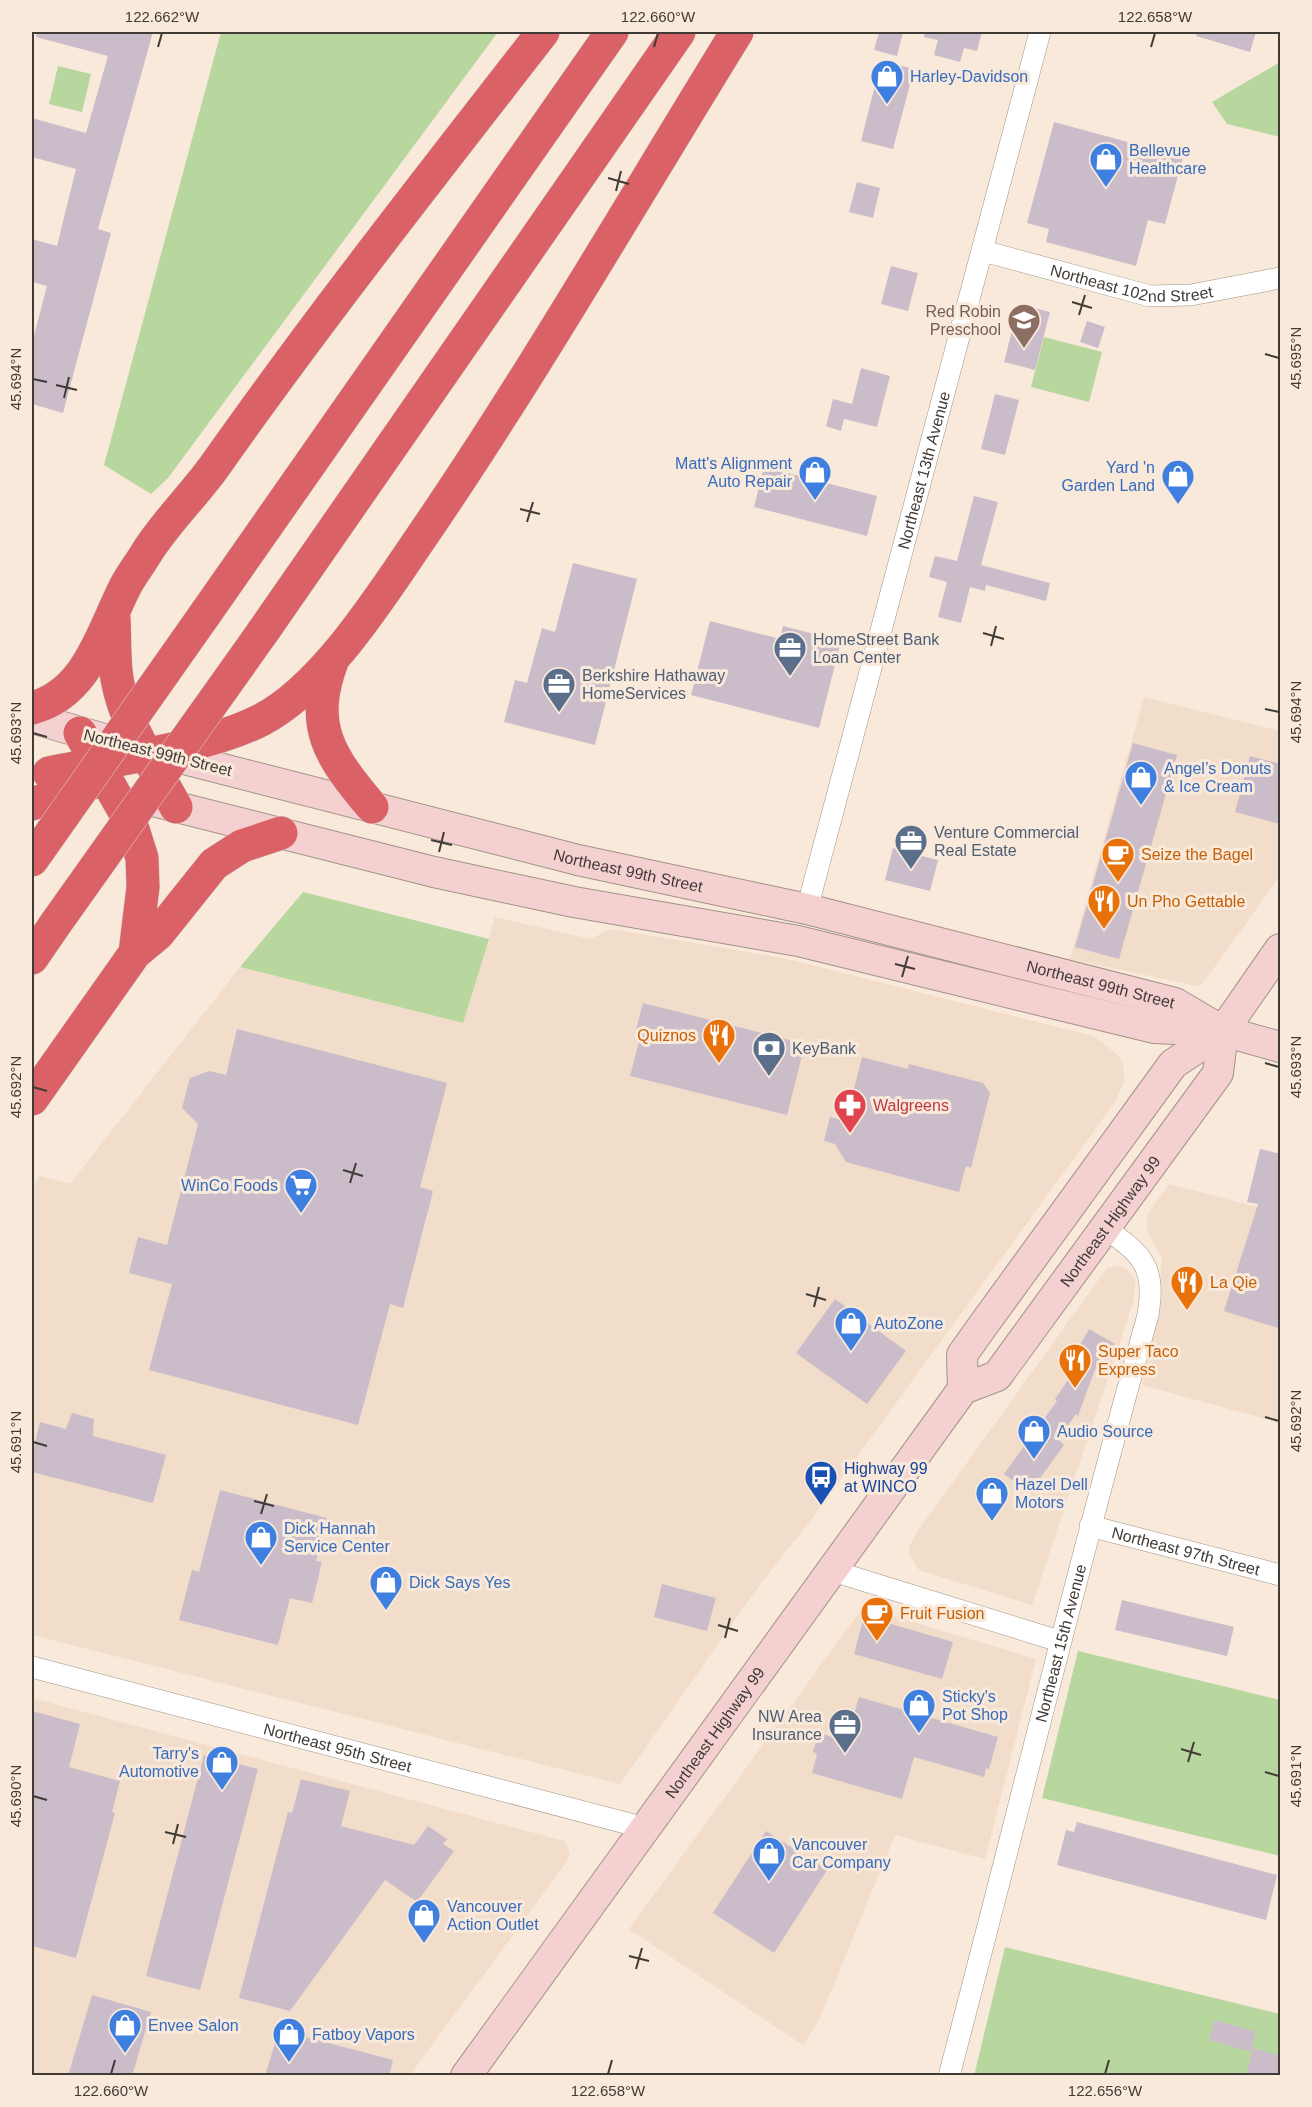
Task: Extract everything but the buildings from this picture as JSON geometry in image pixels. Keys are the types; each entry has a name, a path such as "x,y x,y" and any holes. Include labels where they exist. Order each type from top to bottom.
{"highway":[{"path":"32,708 49,701 72,684 98,649 125,586 152,544 196,493 359,270 543,32"},
{"path":"32,860 612,32"},
{"path":"32,958 262,633 679,32"},
{"path":"32,804 100,779 149,755 260,721 281,707 333,659 465,472 737,32"},
{"path":"114,614 117,679 127,710 177,807"},
{"path":"333,659 323,683 322,731 347,777 372,807"},
{"path":"80,733 100,779 131,823 142,858 142,887 135,953"},
{"path":"149,755 191,760"},
{"path":"40,770 100,779"},
{"path":"32,1099 135,953 158,934 214,864 242,846 281,833"}],"main road":[{"name":"Northeast 99th Street","path":"32,718 149,755"},
{"name":"Northeast 99th Street","path":"191,760 578,860 807,909 1175,1002 1222,1031"},
{"name":"Northeast 99th Street","path":"100,779 177,807 434,872 588,904 798,941 1154,1028 1222,1031 1281,1047"},
{"path":"588,904 625,897 653,897 774,921 807,909"},
{"path":"963,1389 962,1355 1094,1172 1173,1064 1222,1031 1281,949"},
{"name":"Northeast Highway 99","path":"466,2076 963,1389 997,1376 1218,1073 1222,1031"}],"street":[{"name":"Northeast 13th Avenue","path":"807,909 1040,32"},
{"name":"Northeast 102nd Street","path":"983,251 1150,296 1191,295 1281,278"},
{"name":"Northeast 15th Avenue","path":"949,2076 1004,1868 1059,1641 1148,1315 1152,1288 1144,1262 1128,1245 1105,1228"},
{"name":"Northeast 97th Street","path":"1090,1526 1281,1575"},
{"path":"833,1571 1059,1641"},
{"name":"Northeast 95th Street","path":"32,1667 645,1828"}],"shaded area":[{"path":"1144,697 1280,731 1280,876 1203,983 1197,986 1070,959"},
{"path":"495,917 590,939 611,929 783,958 1094,1036 1120,1057 1124,1069 1124,1082 1115,1102 811,1520 758,1587 620,1784 32,1635 32,1188 40,1176 70,1184 240,967 463,1023"},
{"path":"1169,1184 1280,1213 1280,1423 1142,1385 1155,1329 1162,1259 1147,1231 1147,1215"},
{"path":"1118,1266 1127,1269 1135,1280 1134,1300 1032,1605 919,1570 909,1555 910,1545 917,1532 1107,1268"},
{"path":"863,1607 1036,1659 985,1859 895,1835 820,2018 803,2045 629,1929"},
{"path":"32,1698 564,1841 570,1853 568,1860 410,2075 32,2075"}],"green space":[{"path":"221,32 498,32 168,478 151,494 104,465"},
{"path":"1280,62 1280,137 1227,124 1212,102"},
{"path":"58,66 91,74 82,112 49,104"},
{"path":"1044,337 1102,352 1089,402 1031,387"},
{"path":"303,892 489,939 463,1023 240,967"},
{"path":"1078,1651 1280,1700 1280,1856 1042,1798"},
{"path":"1005,1947 1280,2014 1280,2075 974,2076"}],"place":[{"name":"Harley-Davidson","path":"887,105"},
{"name":"Bellevue Healthcare","path":"1106,188"},
{"name":"Red Robin Preschool","path":"1024,349"},
{"name":"Matt's Alignment Auto Repair","path":"815,501"},
{"name":"Yard 'n Garden Land","path":"1178,505"},
{"name":"HomeStreet Bank Loan Center","path":"790,677"},
{"name":"Berkshire Hathaway HomeServices","path":"559,713"},
{"name":"Angel’s Donuts & Ice Cream","path":"1141,806"},
{"name":"Venture Commercial Real Estate","path":"911,870"},
{"name":"Seize the Bagel","path":"1118,883"},
{"name":"Un Pho Gettable","path":"1104,930"},
{"name":"Quiznos","path":"719,1064"},
{"name":"KeyBank","path":"769,1077"},
{"name":"Walgreens","path":"850,1134"},
{"name":"WinCo Foods","path":"301,1214"},
{"name":"La Qie","path":"1187,1311"},
{"name":"AutoZone","path":"851,1352"},
{"name":"Super Taco Express","path":"1075,1389"},
{"name":"Audio Source","path":"1034,1460"},
{"name":"Highway 99 at WINCO","path":"821,1506"},
{"name":"Hazel Dell Motors","path":"992,1522"},
{"name":"Dick Hannah Service Center","path":"261,1566"},
{"name":"Dick Says Yes","path":"386,1611"},
{"name":"Fruit Fusion","path":"877,1642"},
{"name":"Sticky's Pot Shop","path":"919,1734"},
{"name":"NW Area Insurance","path":"845,1754"},
{"name":"Tarry's Automotive","path":"222,1791"},
{"name":"Vancouver Car Company","path":"769,1882"},
{"name":"Vancouver Action Outlet","path":"424,1944"},
{"name":"Envee Salon","path":"125,2054"},
{"name":"Fatboy Vapors","path":"289,2063"}]}
